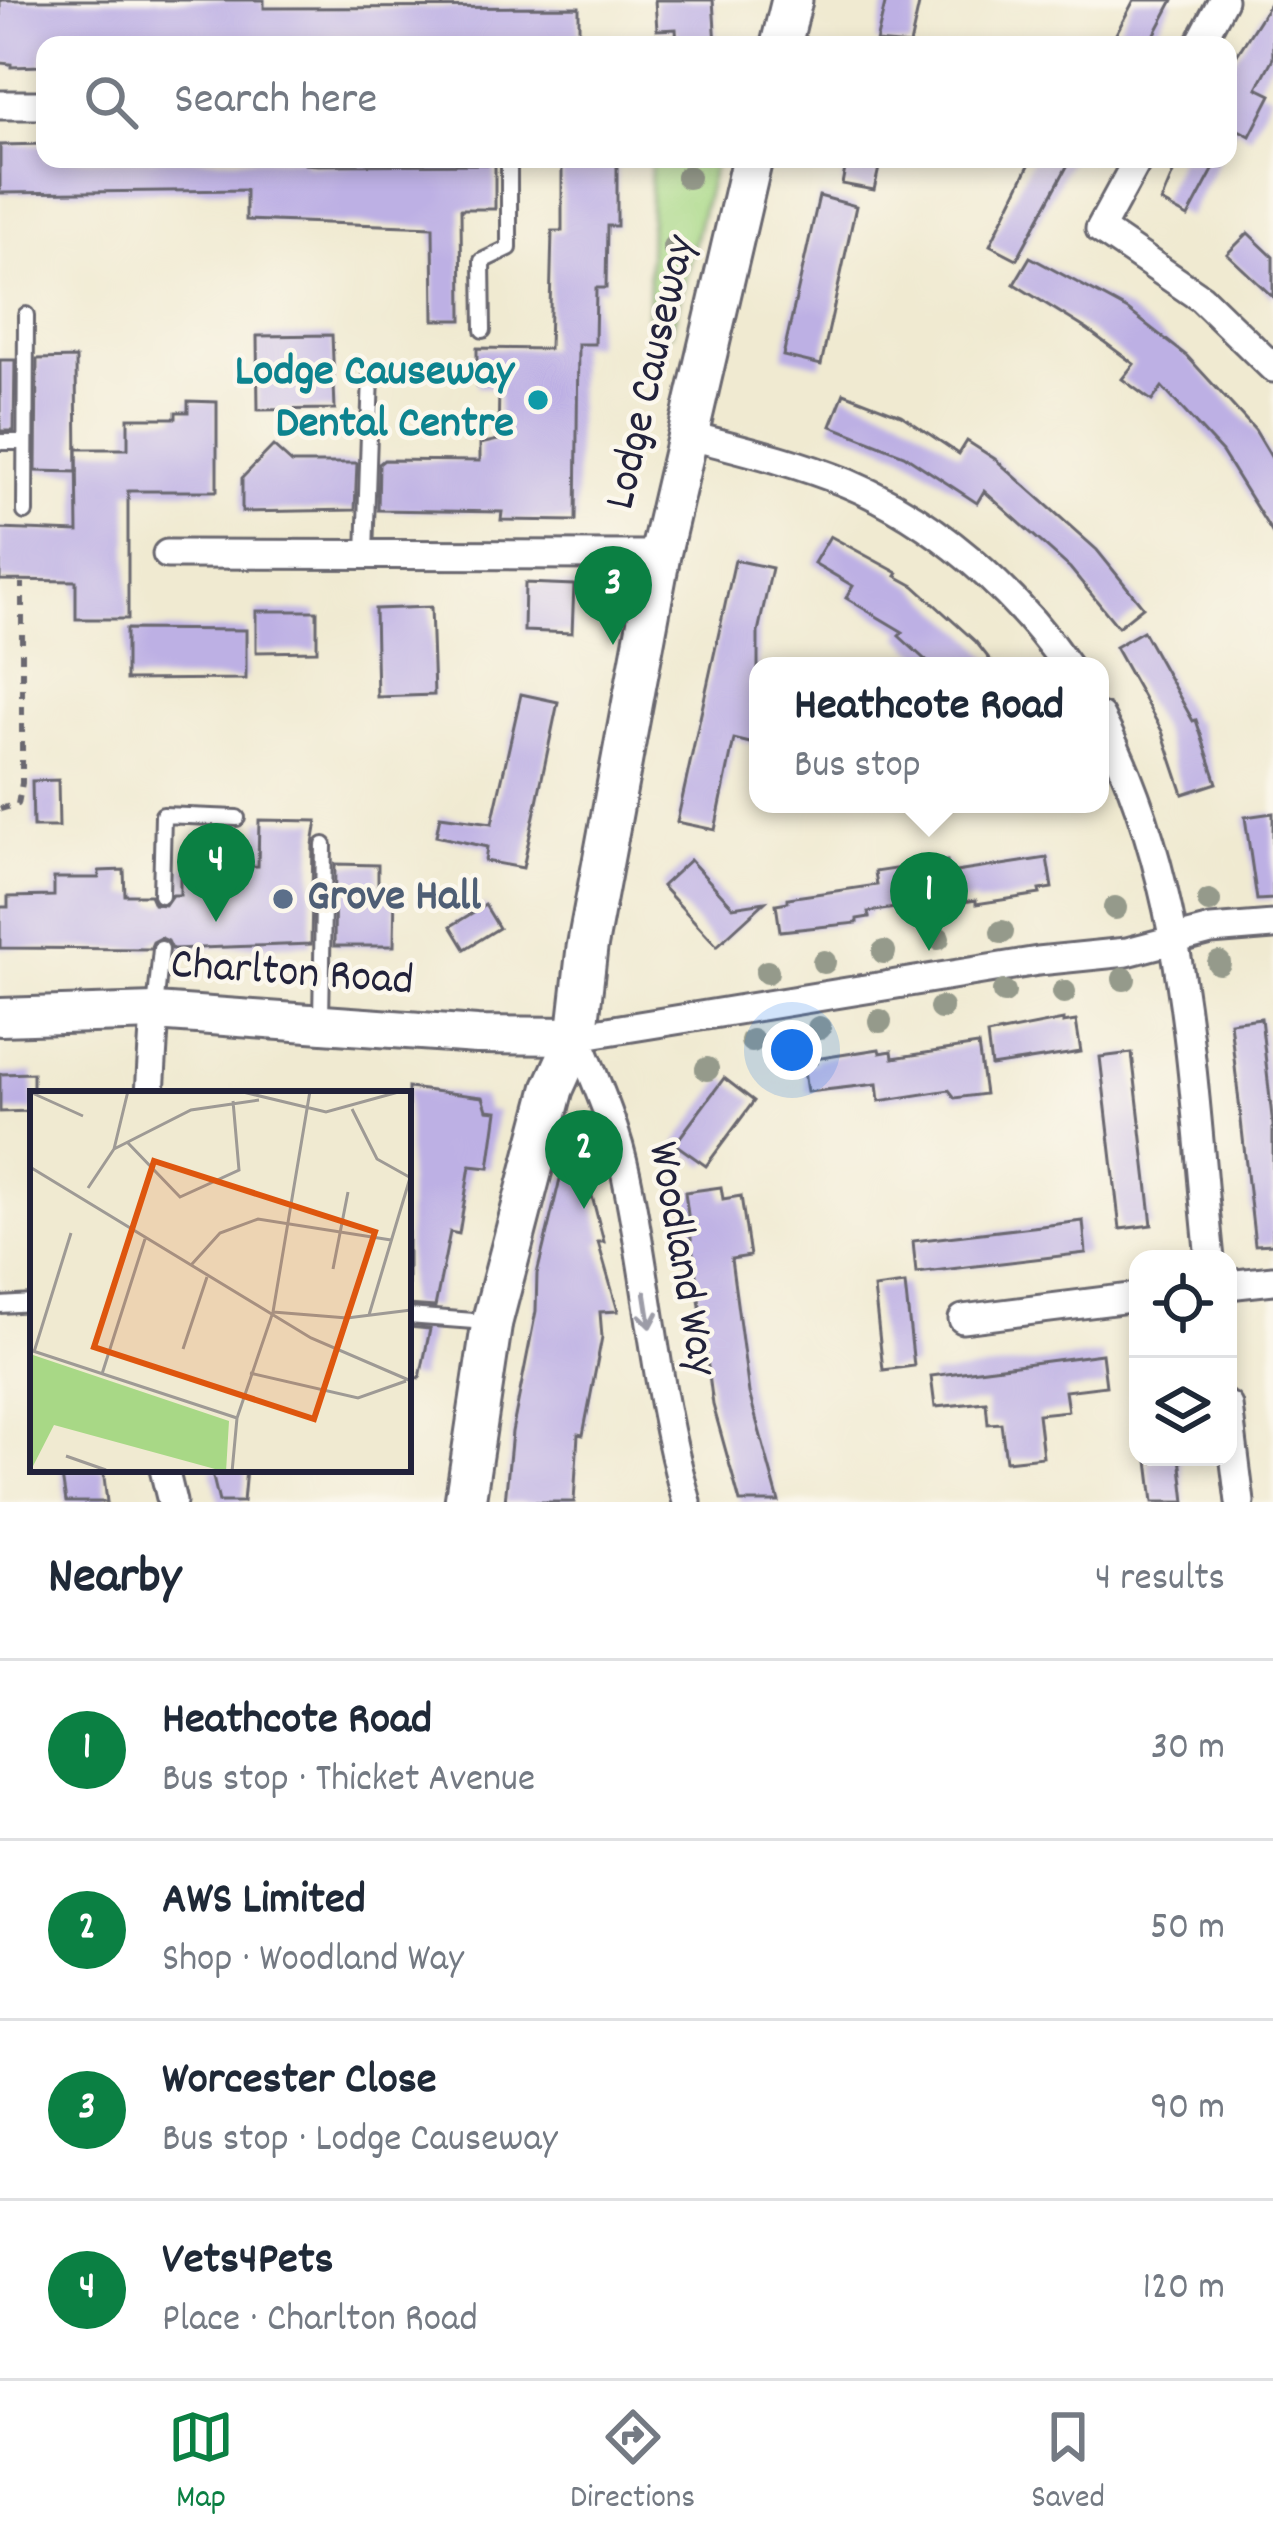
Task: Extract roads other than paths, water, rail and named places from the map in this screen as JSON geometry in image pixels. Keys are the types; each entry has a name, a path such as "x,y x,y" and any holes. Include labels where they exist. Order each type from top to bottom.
{"main road":[{"path":"783,36 792,0"},
{"name":"Lodge Causeway","path":"465,1502 492,1322 554,1089 577,1036 587,948 660,554 750,168"}],"street":[{"path":"1204,36 1223,0"},
{"path":"0,105 36,105"},
{"path":"1133,168 1100,229 1201,298 1273,368"},
{"path":"687,435 819,472 890,504 985,573 1060,657"},
{"path":"167,554 660,554"},
{"path":"1109,739 1150,837 1175,940 1209,1250"},
{"path":"577,1036 1127,952 1211,930 1273,925"},
{"path":"150,1091 154,1012"},
{"name":"Charlton Road","path":"0,1017 154,1012 509,1037 577,1036"},
{"name":"Woodland Way","path":"577,1036 612,1123 626,1174 669,1438 687,1502"},
{"path":"1237,1284 1273,1280"},
{"path":"963,1319 1129,1298"},
{"path":"1236,1466 1240,1502"},
{"path":"165,1472 172,1502"}],"lane":[{"path":"482,330 482,261 509,248 508,168"},
{"path":"25,512 26,315"},
{"path":"365,554 371,374"},
{"path":"0,442 25,442"},
{"path":"161,895 163,815 237,818"},
{"path":"321,1024 324,845"},
{"path":"154,1012 161,949"},
{"path":"0,1305 30,1303"},
{"path":"411,1316 492,1322"}],"place":[{"name":"Lodge Causeway Dental Centre","path":"538,400"},
{"name":"Worcester Close","path":"613,645"},
{"name":"Grove Hall","path":"283,899"},
{"name":"Vets4Pets","path":"216,922"},
{"name":"Heathcote Road","path":"929,951"},
{"name":"AWS Limited","path":"584,1209"}]}
